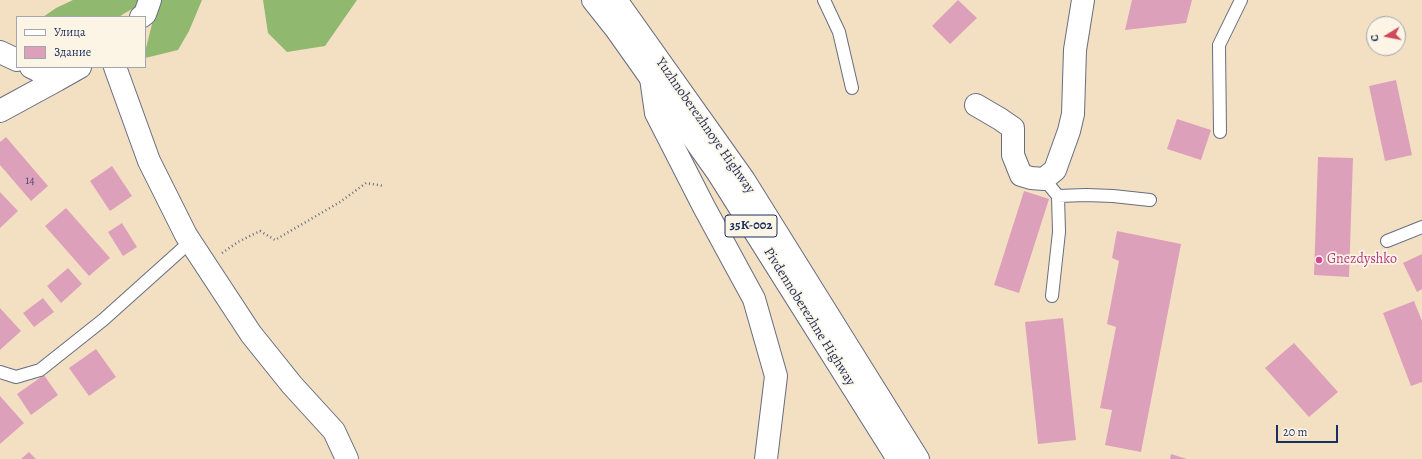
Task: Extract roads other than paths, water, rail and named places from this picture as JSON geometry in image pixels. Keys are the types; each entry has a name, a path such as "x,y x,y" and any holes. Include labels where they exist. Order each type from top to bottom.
{"main road":[{"path":"142,16 145,14 150,0"},
{"name":"Pivdennoberezhne Highway","path":"593,0 616,29 718,174 898,459"},
{"name":"Yuzhnoberezhnoye Highway","path":"616,0 744,180 918,459"},
{"path":"976,105 1013,128 1013,155 1021,175 1031,178 1044,179 1055,170 1069,131 1073,114 1075,50 1083,0"},
{"path":"0,52 16,60"},
{"path":"33,68 57,80"},
{"path":"0,111 78,68"},
{"path":"115,68 149,161 190,242 251,334 292,384 334,431 347,459"},
{"path":"651,78 656,113 704,207 754,299 776,376 766,459"}],"lane":[{"path":"824,0 839,32 852,88"},
{"path":"1220,132 1220,45 1241,0"},
{"path":"1044,179 1058,196 1059,232 1052,296"},
{"path":"1058,196 1113,196 1150,200"},
{"path":"1387,240 1422,227"},
{"path":"0,372 16,377 40,370 103,320 190,242"}],"place":[{"name":"Gnezdyshko","path":"1319,260"}]}
